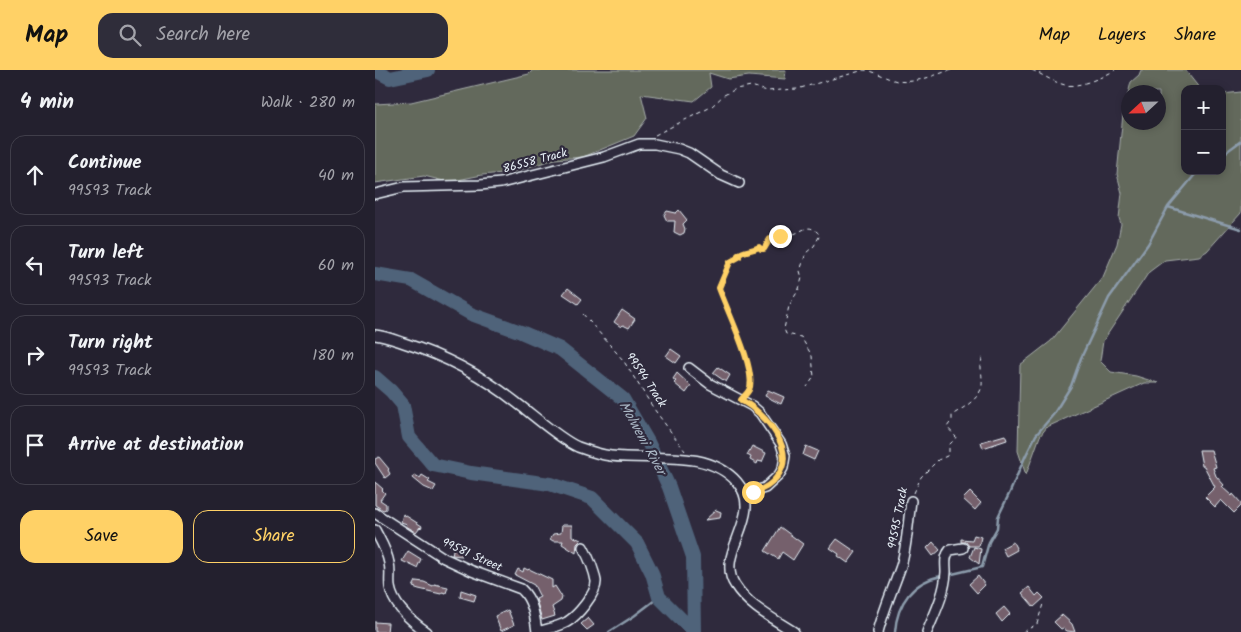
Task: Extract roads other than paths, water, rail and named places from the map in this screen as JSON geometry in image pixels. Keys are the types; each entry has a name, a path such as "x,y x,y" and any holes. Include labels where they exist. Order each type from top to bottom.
{"street":[{"name":"86558 Track","path":"375,194 404,187 480,185 507,182 604,157 639,144 655,144 679,149 689,153 721,175 739,183"},
{"path":"375,335 381,335 446,359 490,382 575,446 609,456 692,459 721,468 738,484 745,494 745,517 731,556 732,580 746,598 760,610 794,632"},
{"path":"689,368 710,384 752,406 760,413 781,444 785,456 783,468 774,481 759,491 745,494"},
{"name":"99595 Track","path":"878,632 883,612 901,565 911,501"},
{"name":"99581 Street","path":"375,513 444,558 472,571 521,589 526,594 533,609 537,632"},
{"path":"375,530 389,560 392,595 412,622 427,632"},
{"path":"537,632 569,621 595,591 596,582 593,569 583,548"},
{"path":"927,632 943,590 946,557 950,550 963,548"}],"waterway":[{"path":"375,70 390,78 428,70"},
{"path":"1226,152 1241,141"},
{"path":"948,575 982,567 989,542 997,528 998,517 1025,457 1036,435 1053,415 1071,386 1081,358 1109,298 1148,244 1168,207 1195,175"},
{"path":"1168,207 1241,229"},
{"name":"Molweni River","path":"375,274 411,280 471,314 521,332 560,349 623,399 648,442 669,487 693,557 694,632"},
{"name":"Molweni River","path":"375,377 403,405 409,437 433,465 471,473 550,484 592,498 637,543 652,573 659,597 693,631"},
{"path":"895,632 899,612 908,595 923,583 942,576"},
{"path":"609,632 659,597"}]}
